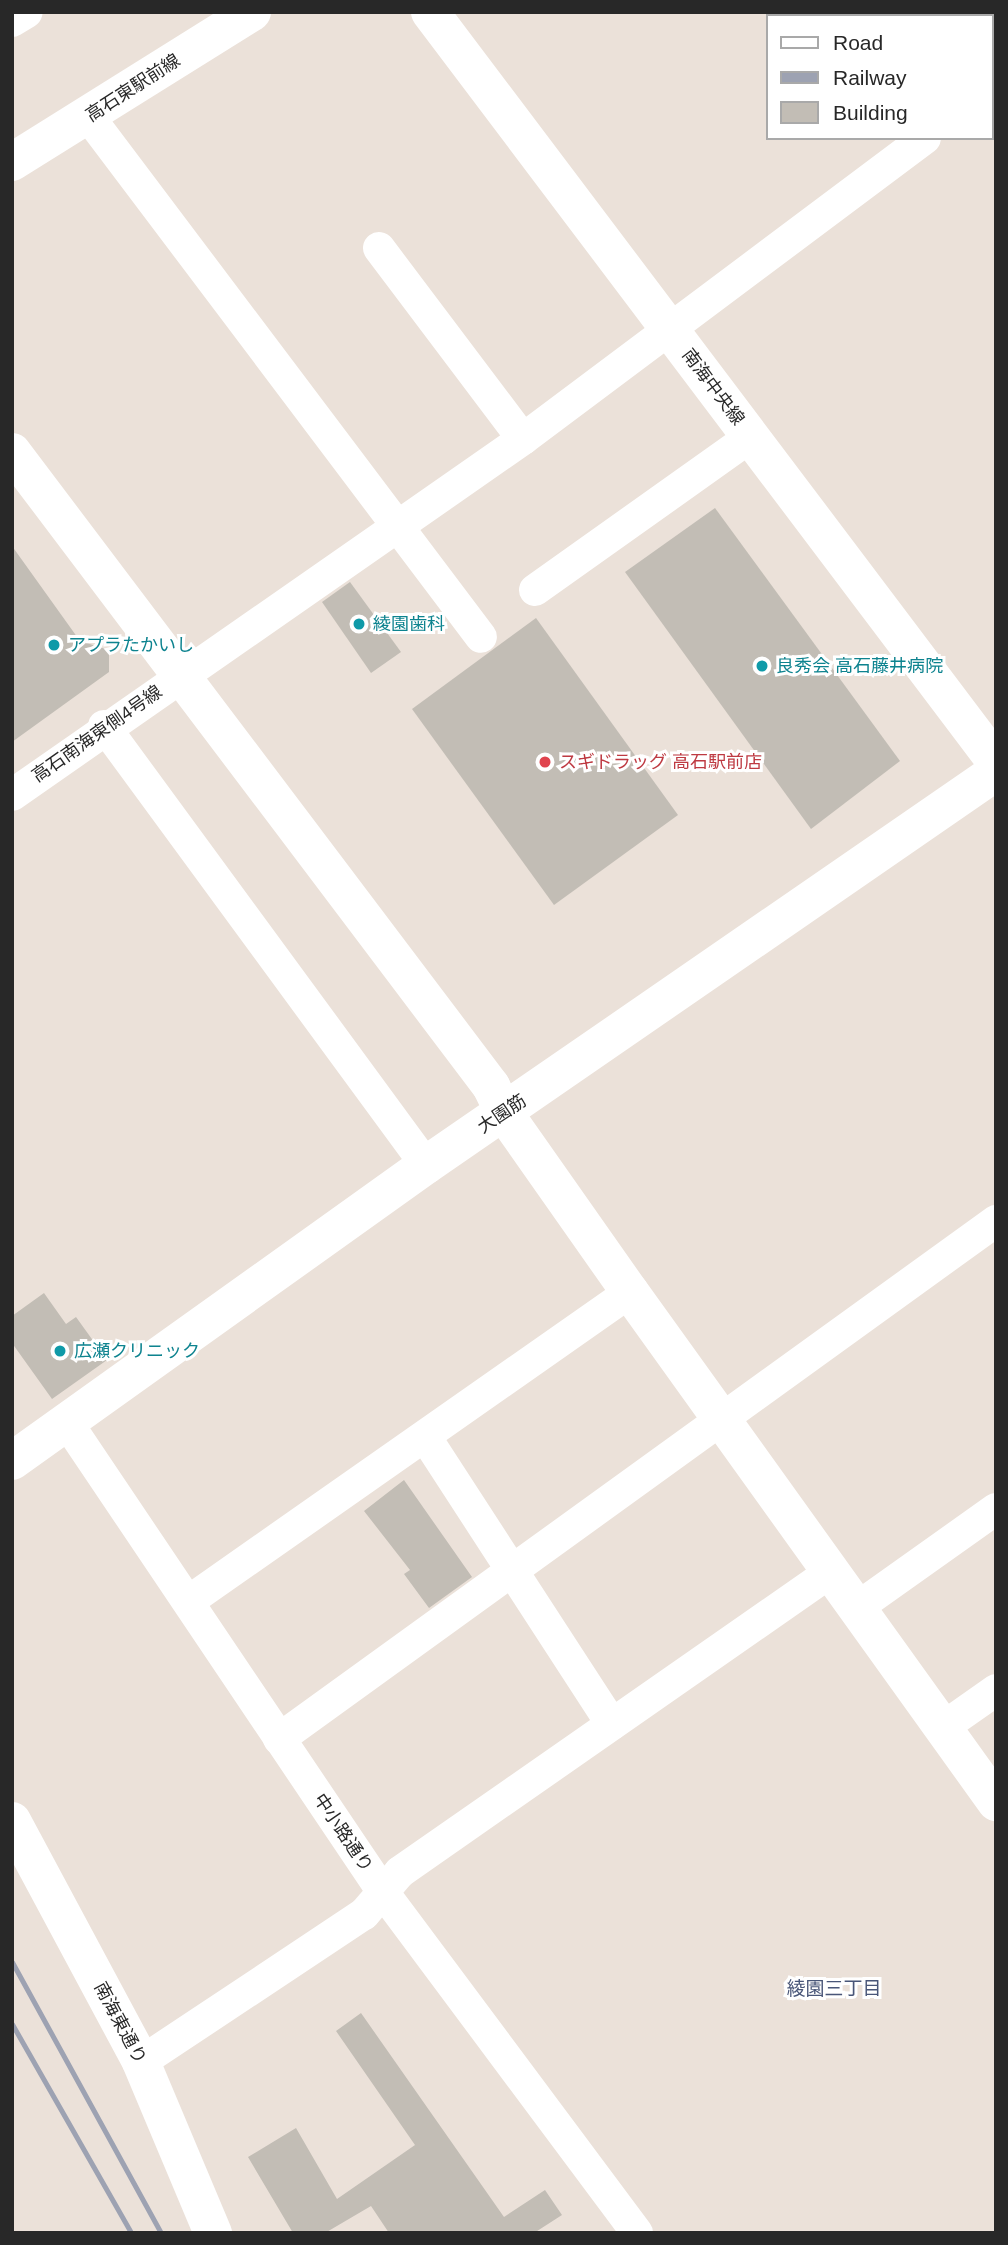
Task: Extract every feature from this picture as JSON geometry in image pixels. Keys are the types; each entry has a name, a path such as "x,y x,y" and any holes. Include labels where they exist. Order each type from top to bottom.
{"street":[{"path":"12,21 27,12"},
{"name":"高石東駅前線","path":"12,162 89,117 252,12"},
{"name":"南海中央線","path":"430,12 996,762"},
{"path":"89,117 481,637"},
{"name":"高石南海東側4号線","path":"12,795 104,726 523,439 671,332 686,315 922,140"},
{"path":"379,248 523,439"},
{"path":"535,590 750,437"},
{"path":"12,452 483,1074 504,1113 630,1292 858,1606 996,1802"},
{"path":"104,726 426,1165"},
{"name":"大園筋","path":"12,1461 426,1165 996,772"},
{"path":"279,1739 996,1222"},
{"path":"189,1601 630,1292"},
{"name":"中小路通り","path":"66,1421 383,1892 637,2233"},
{"path":"426,1437 612,1724"},
{"path":"858,1606 996,1509"},
{"path":"141,2062 364,1914 400,1872 832,1571"},
{"path":"942,1728 996,1690"},
{"name":"南海東通り","path":"12,1821 141,2062 213,2233"}],"building":[{"name":"良秀会 高石藤井病院","path":"715,508 900,761 811,829 625,572"},
{"name":"アプラたかいし","path":"12,546 80,641 109,650 109,672 12,742"},
{"name":"綾園歯科","path":"350,582 401,652 371,673 322,602"},
{"name":"スギドラッグ 高石駅前店","path":"536,618 678,815 554,905 412,709"},
{"name":"広瀬クリニック","path":"44,1293 66,1324 76,1317 107,1360 52,1399 12,1343 12,1316"},
{"path":"404,1480 472,1577 429,1608 404,1574 410,1570 364,1511"},
{"path":"361,2013 504,2217 545,2190 562,2215 534,2233 389,2233 371,2206 325,2233 293,2233 248,2157 296,2128 337,2199 415,2145 336,2031"}],"railway":[{"path":"12,1962 161,2233"},
{"path":"12,2024 131,2233"}],"place":[{"name":"綾園歯科","path":"359,624"},
{"name":"アプラたかいし","path":"54,645"},
{"name":"良秀会 高石藤井病院","path":"762,666"},
{"name":"スギドラッグ 高石駅前店","path":"545,762"},
{"name":"広瀬クリニック","path":"60,1351"}],"district":[{"name":"綾園三丁目","path":"834,1989"}]}
